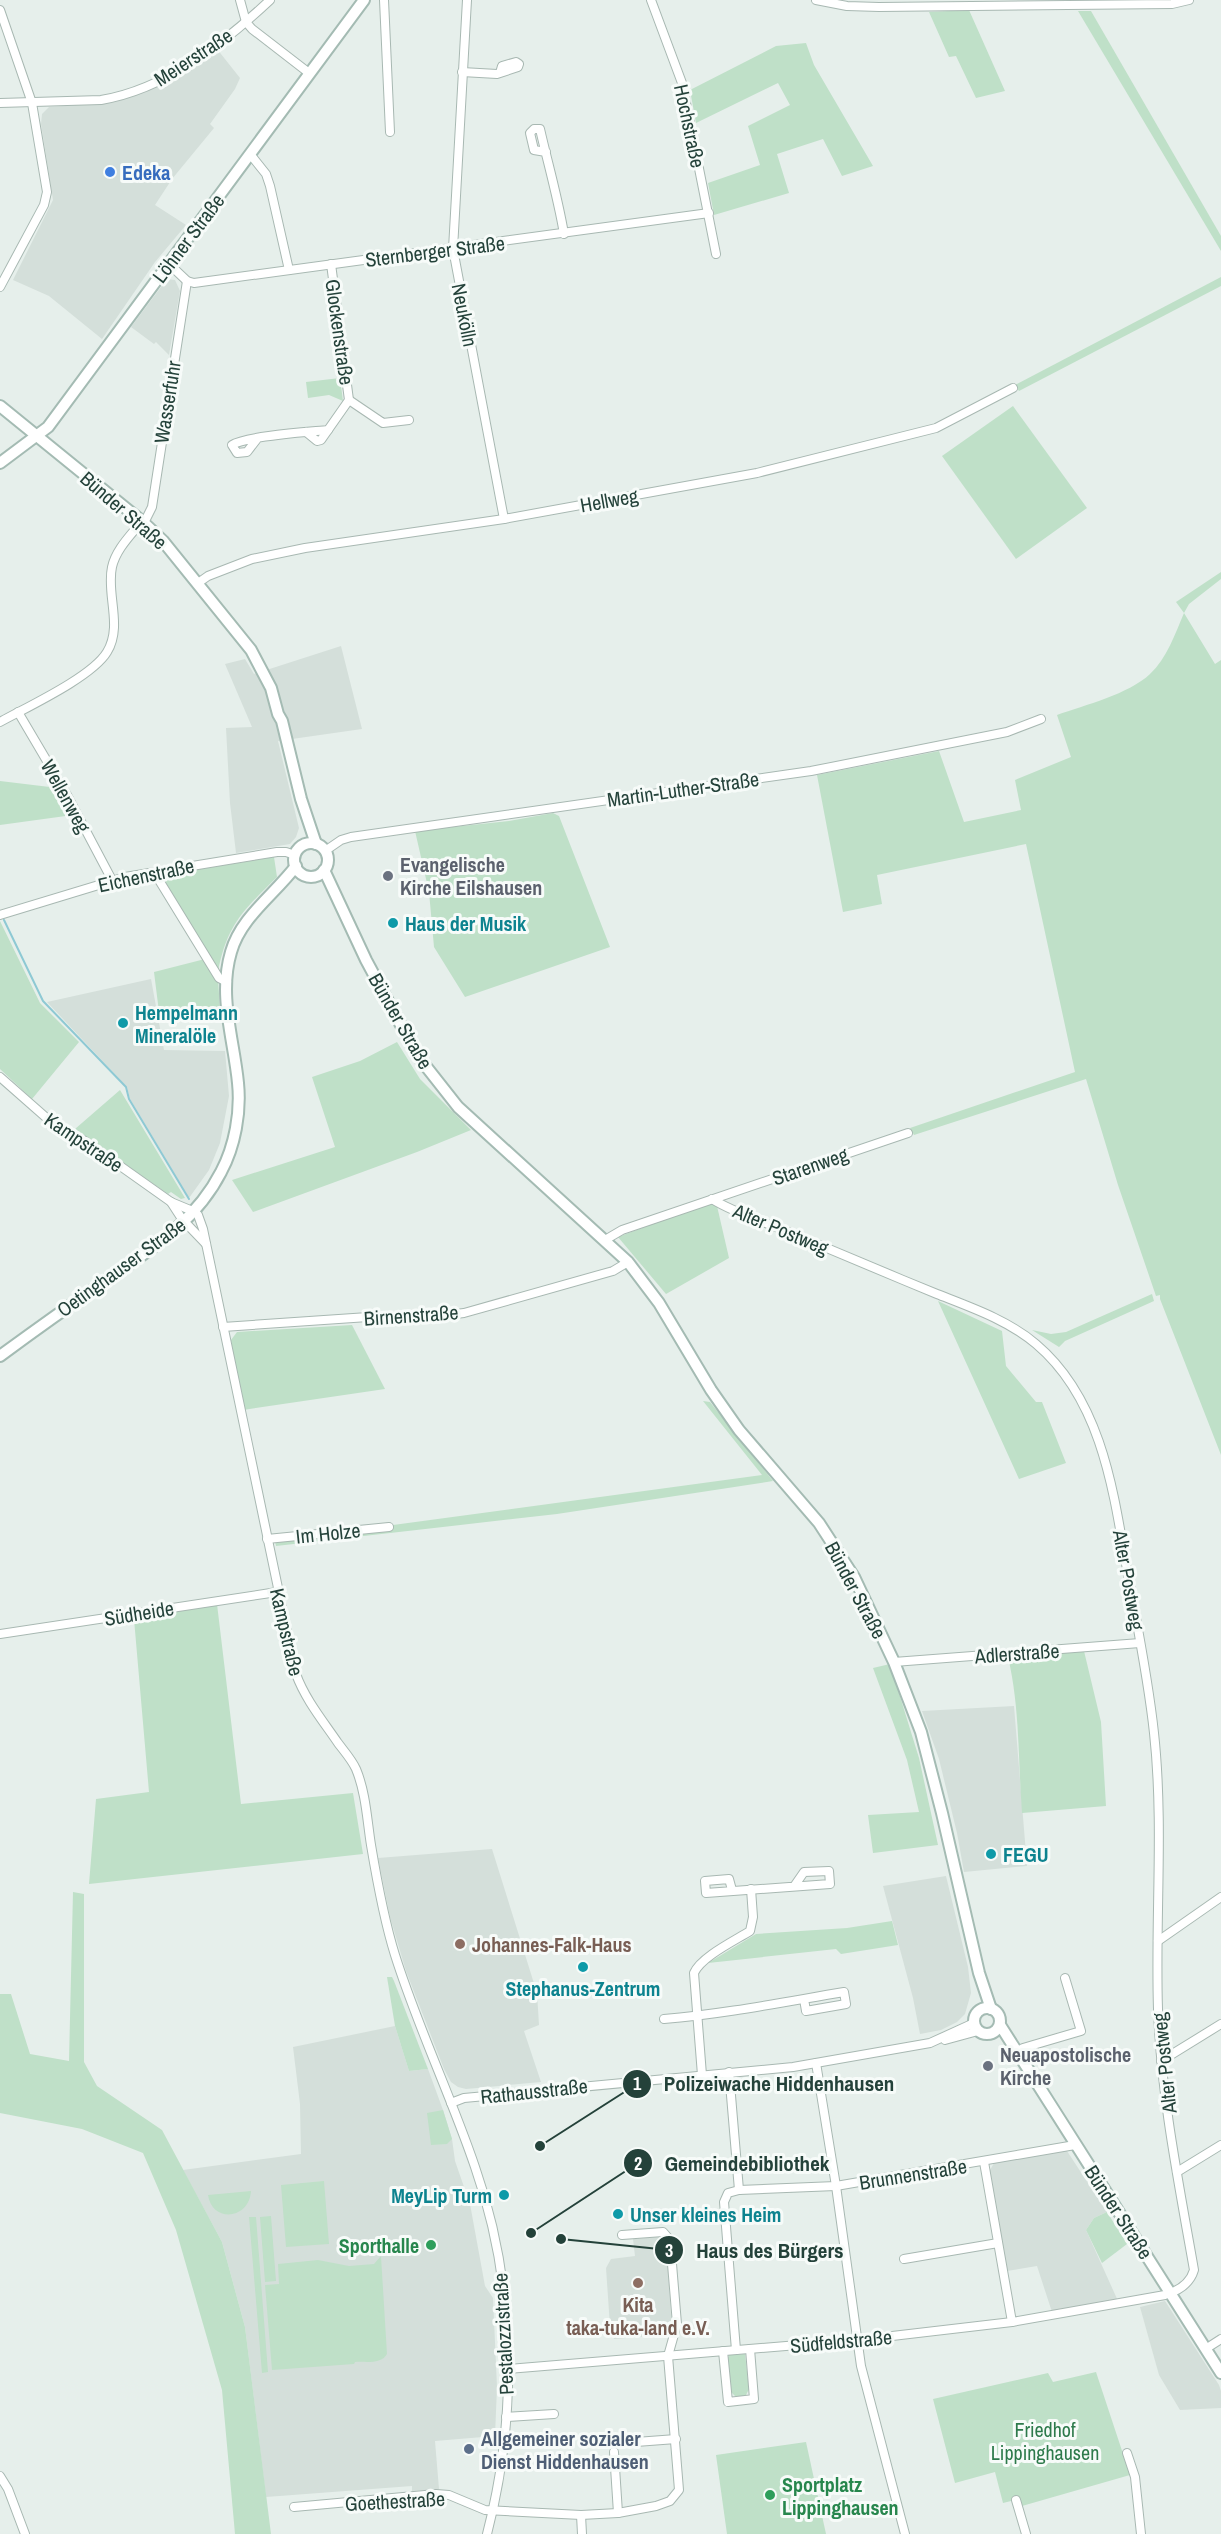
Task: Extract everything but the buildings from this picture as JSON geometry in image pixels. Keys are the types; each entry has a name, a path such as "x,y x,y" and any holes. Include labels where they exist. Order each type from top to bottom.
{"main road":[{"name":"Löhner Straße","path":"0,463 37,437 68,401 168,262 364,0"},
{"name":"Bünder Straße","path":"0,406 143,522 163,541 251,650 271,688 278,694 310,844"},
{"path":"310,844 325,851 327,864 320,873 298,865 297,850 310,844"},
{"name":"Oetinghauser Straße","path":"0,1356 166,1239 195,1212 223,1170 239,1106 238,1084 228,1023 227,982 231,952 247,920 298,865"},
{"name":"Bünder Straße","path":"320,873 397,1021 422,1062 458,1107 560,1199 573,1206 589,1220 603,1238 628,1262 659,1303 711,1390 739,1430 819,1523 854,1576 894,1662 921,1731 932,1770 986,2009"},
{"path":"986,2009 999,2015 997,2029 986,2034 976,2027 975,2015 986,2009"},
{"name":"Bünder Straße","path":"997,2029 1016,2052 1221,2373"}],"street":[{"path":"240,0 246,22 252,29 309,73"},
{"name":"Meierstraße","path":"0,103 32,104 101,100 152,85 184,68 246,22 270,0"},
{"path":"384,0 390,132"},
{"name":"Neukölln","path":"467,0 453,249 504,519"},
{"name":"Hochstraße","path":"651,0 682,83 716,254"},
{"path":"816,0 847,6 879,7 1172,4 1189,0"},
{"path":"0,10 32,104 47,192 44,205 0,287"},
{"path":"462,72 500,73"},
{"path":"546,152 564,234"},
{"path":"250,154 262,168 270,186 289,270"},
{"name":"Sternberger Straße","path":"187,281 194,283 709,213"},
{"path":"168,262 187,281"},
{"name":"Glockenstraße","path":"257,439 327,430 349,400 331,264"},
{"name":"Wasserfuhr","path":"0,722 85,674 107,652 112,641 114,625 111,569 120,548 143,522 152,507 187,281"},
{"name":"Hellweg","path":"198,583 252,559 504,519 757,473 936,428 1013,388"},
{"name":"Glockenstraße","path":"349,400 383,423 409,420"},
{"name":"Wellenweg","path":"18,712 112,880"},
{"name":"Martin-Luther-Straße","path":"325,851 341,840 351,837 811,771 1007,732 1041,719"},
{"name":"Eichenstraße","path":"0,915 112,880 154,872 277,852 286,852 298,865"},
{"path":"154,872 219,978 227,982"},
{"name":"Kampstraße","path":"0,1077 50,1121 85,1141 171,1202 198,1215 204,1229 278,1592 301,1688 355,1767 362,1788 375,1868 394,1954 451,2103"},
{"name":"Starenweg","path":"712,1199 908,1133"},
{"name":"Alter Postweg","path":"603,1238 712,1199 969,1307 1018,1332 1043,1350 1078,1394 1103,1452 1114,1496 1154,1733 1159,1831 1158,1941 1161,2061 1194,2270 1188,2282 1171,2294"},
{"name":"Kampstraße","path":"171,1202 185,1222 206,1244"},
{"name":"Birnenstraße","path":"223,1327 464,1313 614,1271 628,1262"},
{"name":"Im Holze","path":"267,1539 389,1527"},
{"name":"Südheide","path":"0,1634 278,1592"},
{"name":"Adlerstraße","path":"894,1662 1140,1643"},
{"path":"732,1890 795,1885"},
{"path":"702,2075 693,1982 697,1967 750,1931 753,1917 751,1889"},
{"path":"1158,1941 1221,1897"},
{"path":"1016,2052 1081,2031 1065,1978"},
{"path":"664,2019 697,2016 844,1992 846,2004 806,2011 804,1999"},
{"path":"1161,2061 1221,2024"},
{"name":"Rathausstraße","path":"451,2103 464,2098 816,2063 938,2041 976,2027"},
{"path":"816,2063 861,2366 905,2534"},
{"path":"729,2072 739,2190 728,2193 724,2202 736,2350"},
{"name":"Pestalozzistraße","path":"451,2103 475,2166 490,2219 505,2298 508,2369 506,2417 493,2510 487,2534"},
{"name":"Brunnenstraße","path":"739,2190 836,2186 1075,2145"},
{"path":"1177,2172 1221,2145"},
{"path":"984,2162 1012,2322"},
{"path":"622,2235 663,2232 670,2240 677,2324 668,2356"},
{"path":"904,2259 999,2243"},
{"name":"Südfeldstraße","path":"508,2369 858,2340 1012,2322 1171,2294"},
{"path":"1207,2348 1221,2339"},
{"path":"723,2351 728,2402 754,2399 750,2349"},
{"name":"Goethestraße","path":"294,2507 436,2494 449,2495 485,2510 581,2515 618,2513 670,2501 679,2490 668,2356"},
{"path":"506,2417 554,2414"},
{"path":"636,2442 676,2439"},
{"path":"614,2452 618,2513"},
{"path":"1127,2453 1135,2477 1141,2534"},
{"path":"0,2476 8,2489 25,2534"},
{"path":"1016,2500 1026,2534"},
{"path":"581,2515 582,2534"}],"shaded area":[{"path":"217,49 240,78 235,89 210,124 214,128 172,179 155,205 186,225 155,262 102,339 49,296 13,280 53,200 41,124 42,114 49,107 115,102 145,92 180,75"},
{"path":"167,279 175,280 180,291 169,355 156,342 154,344 131,327"},
{"path":"341,646 362,729 278,741 299,828 296,837 290,844 236,853 230,803 226,728 252,727 225,664 245,659 254,674"},
{"path":"151,979 164,1050 225,1051 229,1096 220,1143 209,1170 189,1198 130,1099 127,1087 47,1002"},
{"path":"1014,1706 1027,1866 964,1872 939,1759 922,1711"},
{"name":"Johannes-Falk-Haus","path":"492,1849 537,1993 539,2025 524,2031 541,2082 466,2089 451,2082 444,2069 406,1971 390,1917 378,1858"},
{"path":"946,1876 968,1967 971,1993 965,2014 957,2022 941,2030 920,2034 913,1998 883,1886"},
{"path":"395,2026 409,2071 428,2069 443,2110 452,2139 455,2161 470,2204 485,2286 493,2298 497,2387 495,2436 435,2441 439,2489 412,2491 412,2486 266,2497 245,2327 222,2242 183,2170 301,2154 300,2104 293,2047"},
{"path":"1067,2151 1107,2212 1094,2218 1086,2230 1118,2301 1052,2312 1037,2266 1007,2271 989,2172 994,2163"},
{"name":"Kita taka-tuka-land e.V.","path":"660,2237 666,2242 672,2329 665,2335 614,2339 610,2326 606,2268 611,2259 635,2256 633,2239"},
{"path":"1165,2301 1219,2385 1221,2408 1180,2410 1159,2375 1140,2307"}],"green space":[{"path":"969,10 1005,91 976,98 956,56 949,57 929,12"},
{"path":"1078,11 1091,11 1221,236 1221,251"},
{"path":"806,43 814,65 873,166 842,176 823,139 777,154 789,193 714,215 708,183 760,165 748,126 790,105 778,83 696,123 690,90 776,46"},
{"path":"1221,277 1221,286 1019,391 1015,385"},
{"path":"340,378 343,401 329,395 308,398 306,382"},
{"path":"1013,406 1087,508 1016,559 942,456"},
{"path":"1221,572 1221,579 1189,604 1184,613 1176,602"},
{"path":"1184,613 1215,664 1221,660 1221,1455 1160,1295 1156,1296 1118,1185 1086,1079 914,1135 910,1128 1075,1072 1026,844 877,875 882,904 843,912 817,775 939,751 964,822 1021,810 1015,780 1071,757 1057,715 1119,693 1150,674 1166,653"},
{"path":"0,781 58,788 73,815 0,825"},
{"path":"553,813 559,816 610,947 465,997 434,947 429,892 415,831 509,821"},
{"path":"274,857 277,877 238,919 226,942 218,972 162,881 164,875"},
{"path":"0,921 40,1003 79,1042 32,1099 0,1069"},
{"path":"205,959 218,978 220,1011 160,1020 154,972"},
{"path":"397,1042 420,1079 471,1130 253,1212 232,1180 335,1147 312,1077 360,1061"},
{"path":"120,1090 185,1198 181,1199 171,1192 168,1194 75,1129"},
{"path":"711,1204 717,1206 729,1258 666,1294 618,1237"},
{"path":"1152,1294 1154,1301 1065,1341 1059,1347 1032,1330 1051,1334 1066,1332"},
{"path":"938,1301 1002,1331 1006,1366 1036,1402 1042,1402 1066,1463 1019,1479"},
{"path":"352,1325 385,1389 243,1410 231,1340 237,1332"},
{"path":"703,1401 710,1402 773,1481 557,1514 276,1546 275,1541 762,1475"},
{"path":"217,1604 241,1804 353,1793 363,1854 89,1884 96,1799 149,1792 134,1619"},
{"path":"1084,1651 1101,1722 1106,1806 1022,1813 1017,1715 1008,1657"},
{"path":"890,1664 919,1758 938,1845 873,1853 868,1815 919,1812 907,1760 873,1668"},
{"path":"73,1892 84,1894 84,2062 97,2086 162,2130 222,2242 245,2327 271,2534 235,2534 222,2390 176,2230 143,2153 82,2129 0,2113 0,1994 11,1994 30,2054 69,2061"},
{"path":"892,1921 898,1945 841,1954 836,1949 708,1963 756,1934 847,1928"},
{"path":"387,1977 392,1977 394,1981 428,2069 409,2071 395,2026"},
{"path":"443,2110 452,2139 447,2144 431,2145 427,2113"},
{"path":"324,2181 329,2244 286,2247 281,2185"},
{"path":"251,2191 249,2201 244,2208 230,2214 223,2214 216,2210 208,2195"},
{"path":"1107,2212 1127,2244 1102,2263 1086,2230 1094,2218"},
{"path":"271,2216 276,2281 265,2282 260,2217"},
{"path":"249,2217 256,2217 268,2372 262,2373"},
{"path":"381,2256 387,2354 381,2360 372,2362 272,2370 265,2285 279,2284 278,2264 318,2260 349,2266 374,2264"},
{"path":"745,2354 749,2389 746,2395 737,2398 730,2391 728,2358 729,2355"},
{"name":"Friedhof Lippinghausen","path":"1096,2372 1130,2475 1022,2506 1019,2499 1003,2503 995,2472 955,2483 933,2399 1048,2373 1053,2382"},
{"name":"Sportplatz Lippinghausen","path":"806,2442 826,2534 727,2534 716,2455"}],"waterway":[{"path":"4,920 43,1001 126,1087 129,1099 189,1199"}],"place":[{"name":"Edeka","path":"110,172"},
{"name":"Evangelische Kirche Eilshausen","path":"388,876"},
{"name":"Haus der Musik","path":"393,923"},
{"name":"Hempelmann Mineralöle","path":"123,1023"},
{"name":"FEGU","path":"991,1854"},
{"name":"Johannes-Falk-Haus","path":"460,1944"},
{"name":"Stephanus-Zentrum","path":"583,1967"},
{"name":"Neuapostolische Kirche","path":"988,2066"},
{"name":"Polizeiwache Hiddenhausen","path":"540,2146"},
{"name":"MeyLip Turm","path":"504,2195"},
{"name":"Unser kleines Heim","path":"618,2214"},
{"name":"Gemeindebibliothek","path":"531,2233"},
{"name":"Haus des Bürgers","path":"561,2239"},
{"name":"Sporthalle","path":"431,2245"},
{"name":"Kita taka-tuka-land e.V.","path":"638,2283"},
{"name":"Allgemeiner sozialer Dienst Hiddenhausen","path":"469,2449"},
{"name":"Sportplatz Lippinghausen","path":"770,2495"}]}
